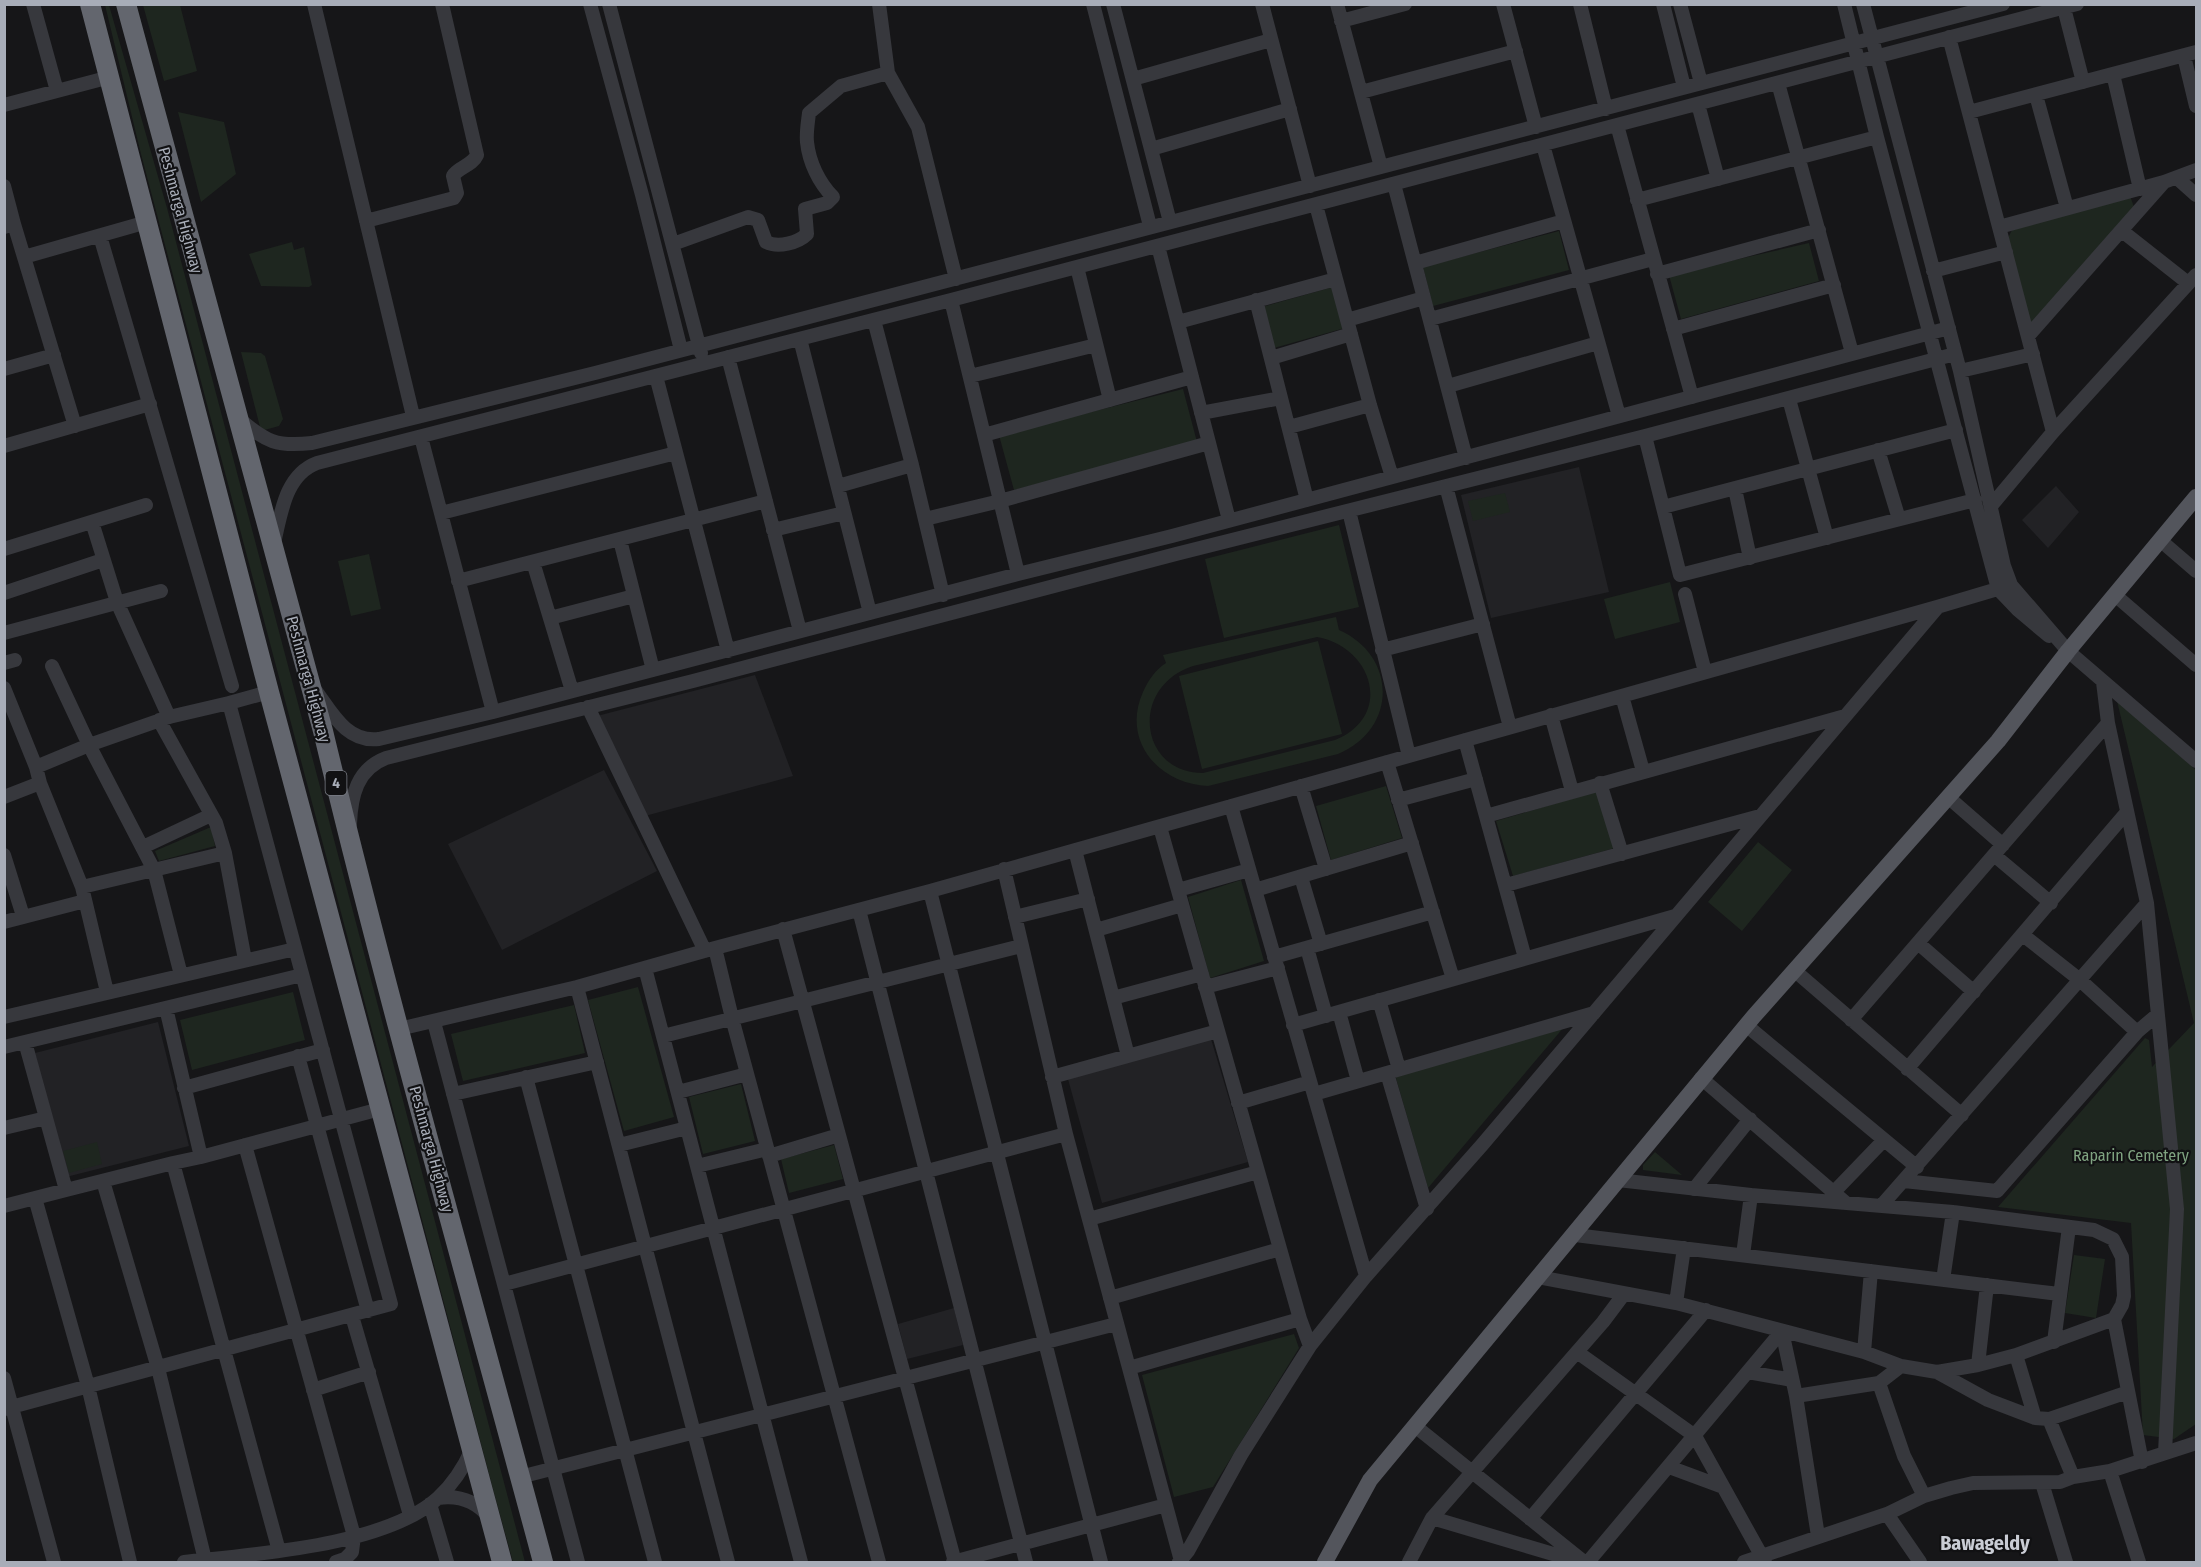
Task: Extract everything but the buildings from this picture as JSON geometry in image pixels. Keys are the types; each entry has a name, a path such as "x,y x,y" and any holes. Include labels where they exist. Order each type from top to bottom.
{"highway":[{"path":"90,4 269,692 502,1563"},
{"name":"Peshmarga Highway","path":"126,4 203,294 239,419 399,1029 543,1563"}],"main road":[{"path":"1325,1563 1370,1480 1575,1235 1746,1025 1998,741 2063,645 2115,595 2196,497"}],"street":[{"path":"33,4 57,91"},
{"path":"314,4 413,416"},
{"path":"366,220 454,198 457,193 453,176 455,171 475,160 477,156 442,4"},
{"path":"590,4 681,350"},
{"path":"609,4 660,190 704,364"},
{"path":"879,4 888,73 918,127 956,279"},
{"path":"1093,4 1150,226"},
{"path":"1262,4 1310,186"},
{"path":"1337,4 1381,167"},
{"path":"1341,21 1405,4"},
{"path":"1503,4 1536,127"},
{"path":"1580,4 1606,109"},
{"path":"1663,4 1684,87"},
{"path":"1680,4 1701,82"},
{"path":"1844,4 1877,137 1975,500 2004,587 2048,625 2063,645 2103,682 2196,761"},
{"path":"1863,4 1960,371 2004,566 2004,587"},
{"path":"239,419 267,440 290,444 312,442 699,346 1150,226 1606,109 1872,38 1958,10 2003,4"},
{"path":"1114,5 1170,222"},
{"path":"273,548 287,495 304,470 317,463 1316,205 1949,37 2071,6 2083,82"},
{"path":"1949,37 2053,432"},
{"path":"1133,79 1271,40"},
{"path":"1361,92 1516,51"},
{"path":"1969,112 2190,54 2196,106"},
{"path":"672,244 748,217 758,220 766,242 773,246 801,240 807,234 805,209 827,203 833,197 822,186 812,162 807,141 809,113 841,86 888,73"},
{"path":"2113,75 2140,189"},
{"path":"4,105 110,77"},
{"path":"1778,83 1852,353"},
{"path":"2036,94 2067,208"},
{"path":"1698,104 1718,179"},
{"path":"1151,149 1290,110"},
{"path":"1617,125 1692,397"},
{"path":"1637,200 1877,137"},
{"path":"1492,138 1497,157"},
{"path":"1543,145 1618,416"},
{"path":"1999,227 2140,189 2196,170"},
{"path":"2171,180 2196,195"},
{"path":"2028,336 2171,180"},
{"path":"1394,184 1466,458"},
{"path":"4,186 9,226 24,257 75,426"},
{"path":"642,195 660,190"},
{"path":"1316,205 1370,405 1392,477"},
{"path":"1415,263 1564,221"},
{"path":"24,257 147,222"},
{"path":"1657,274 1819,230"},
{"path":"1991,506 2053,432 2192,279 2122,231"},
{"path":"100,236 232,686"},
{"path":"1158,246 1229,520"},
{"path":"1934,271 2006,252"},
{"path":"1430,319 1579,277 1653,259"},
{"path":"1077,267 1110,400"},
{"path":"1178,322 1336,279"},
{"path":"1673,330 1834,285"},
{"path":"1347,320 1424,298"},
{"path":"951,300 1018,574"},
{"path":"1256,300 1307,500"},
{"path":"874,320 943,595"},
{"path":"309,681 341,724 352,734 361,739 379,739 444,725 1018,574 1172,536 1948,328"},
{"path":"1271,358 1351,334"},
{"path":"800,339 870,613"},
{"path":"1448,386 1598,343"},
{"path":"970,376 1096,345"},
{"path":"349,838 350,811 358,782 366,771 386,758 448,744 1176,554 1789,399 1955,354"},
{"path":"1960,371 2032,354"},
{"path":"4,369 54,355"},
{"path":"728,357 800,631"},
{"path":"656,376 728,651"},
{"path":"984,435 1192,377"},
{"path":"562,381 567,399"},
{"path":"1201,413 1281,398"},
{"path":"1789,399 1827,538"},
{"path":"4,446 150,404"},
{"path":"1288,427 1370,405"},
{"path":"1663,507 1956,430"},
{"path":"421,436 493,712"},
{"path":"1645,436 1680,575 1975,500"},
{"path":"925,519 1209,444"},
{"path":"1878,450 1899,519"},
{"path":"1492,451 1498,472"},
{"path":"441,513 676,453"},
{"path":"838,486 912,465"},
{"path":"1446,486 1510,727"},
{"path":"1735,489 1750,558"},
{"path":"458,581 766,501"},
{"path":"4,549 146,506"},
{"path":"1348,511 1409,756"},
{"path":"773,530 844,513"},
{"path":"92,522 117,602 164,719 216,823 225,853 245,960"},
{"path":"1172,536 1176,554"},
{"path":"620,540 653,670"},
{"path":"2160,540 2196,571"},
{"path":"4,593 103,560"},
{"path":"533,562 572,691"},
{"path":"399,1029 577,987 783,929 930,891 2004,587"},
{"path":"4,633 161,591"},
{"path":"1685,594 1705,672"},
{"path":"2115,595 2196,665"},
{"path":"550,618 634,596"},
{"path":"904,605 910,624"},
{"path":"1180,1562 1241,1455 1310,1346 1366,1276 1427,1209 1937,607"},
{"path":"1382,650 1484,624"},
{"path":"688,662 693,681"},
{"path":"52,666 89,745 154,870 181,975"},
{"path":"2103,682 2108,723 2147,903 2177,1209 2165,1453"},
{"path":"4,688 83,894 107,992"},
{"path":"36,767 89,745 164,719 269,692"},
{"path":"1622,696 1643,771"},
{"path":"8,1408 392,1305 229,703"},
{"path":"588,707 710,949 732,1018 879,1563"},
{"path":"1551,715 1572,791"},
{"path":"1486,816 1845,716"},
{"path":"1851,1020 2108,723"},
{"path":"444,725 448,744"},
{"path":"1465,740 1525,958"},
{"path":"1387,762 1453,979"},
{"path":"1398,800 1476,779"},
{"path":"4,797 39,783"},
{"path":"1600,783 1622,854"},
{"path":"1301,786 1326,869"},
{"path":"1948,797 2051,903"},
{"path":"1231,806 1366,1276"},
{"path":"1907,1069 2127,812"},
{"path":"143,847 211,815"},
{"path":"1506,885 1760,816"},
{"path":"1160,826 1300,1319 1310,1346"},
{"path":"1255,891 1412,843"},
{"path":"1075,850 1128,1056"},
{"path":"4,922 154,870 225,853"},
{"path":"4,855 23,916"},
{"path":"1004,869 1066,1134 1180,1562"},
{"path":"1178,891 1249,870"},
{"path":"1301,877 1321,944"},
{"path":"930,891 1101,1563"},
{"path":"1015,917 1088,899"},
{"path":"1881,1206 2147,903"},
{"path":"1096,930 1182,905"},
{"path":"859,910 1026,1563"},
{"path":"1113,998 1276,963 1307,948 1433,912"},
{"path":"1293,1025 1675,916"},
{"path":"783,929 954,1562 1166,1505"},
{"path":"2023,935 2080,980 2138,1032"},
{"path":"1918,943 1974,992"},
{"path":"663,1036 1021,946"},
{"path":"1307,948 1358,1081"},
{"path":"4,1017 295,949"},
{"path":"645,968 801,1563"},
{"path":"1794,970 1962,1115"},
{"path":"4,1047 302,975"},
{"path":"577,987 728,1563"},
{"path":"1379,1000 1393,1071 1427,1209"},
{"path":"166,1008 201,1157"},
{"path":"1238,1103 1358,1081 1594,1012"},
{"path":"1904,1180 1996,1191 2138,1032 2157,1015"},
{"path":"434,1022 578,1563"},
{"path":"1746,1025 1917,1167"},
{"path":"1053,1077 1218,1031"},
{"path":"26,1042 66,1190"},
{"path":"184,1088 322,1050"},
{"path":"298,1056 368,1311"},
{"path":"453,1094 597,1062"},
{"path":"678,1092 747,1074"},
{"path":"526,1077 655,1563"},
{"path":"1701,1078 1848,1204"},
{"path":"4,1206 380,1109"},
{"path":"4,1128 46,1118"},
{"path":"1694,1189 1750,1119"},
{"path":"619,1146 687,1128"},
{"path":"504,1284 1066,1134"},
{"path":"697,1166 768,1153 839,1135"},
{"path":"1833,1193 1884,1140"},
{"path":"245,1145 354,1536 352,1552 345,1559 336,1563"},
{"path":"173,1163 226,1349 279,1551"},
{"path":"1089,1220 1258,1172"},
{"path":"1538,1277 1706,1310 1864,1352 1901,1366 1937,1372 1978,1365 2054,1342 2114,1319 2122,1305 2124,1268 2119,1247 2113,1239 2094,1230 1953,1212 1751,1195 1618,1180"},
{"path":"103,1181 158,1368 205,1560"},
{"path":"1743,1255 1751,1195"},
{"path":"338,1203 363,1196"},
{"path":"35,1198 88,1386 130,1563"},
{"path":"1943,1280 1953,1212"},
{"path":"2054,1342 2069,1227"},
{"path":"1575,1235 2059,1294"},
{"path":"1676,1303 1684,1248"},
{"path":"1110,1298 1280,1249"},
{"path":"1864,1352 1871,1271"},
{"path":"1978,1365 1987,1285"},
{"path":"1409,1563 1432,1518 1474,1473 1624,1294"},
{"path":"1530,1519 1706,1310"},
{"path":"352,1316 410,1515"},
{"path":"1129,1368 1300,1319"},
{"path":"2114,1319 2142,1462"},
{"path":"520,1477 1116,1324"},
{"path":"1584,1563 1669,1467 1782,1331"},
{"path":"1782,1331 1796,1396 1818,1536"},
{"path":"1577,1352 1695,1436 1763,1559"},
{"path":"2016,1355 2035,1418"},
{"path":"1796,1396 1879,1383 1901,1366"},
{"path":"313,1390 369,1372"},
{"path":"1749,1372 1792,1380"},
{"path":"1937,1372 1988,1400 2035,1418 2049,1419 2128,1392"},
{"path":"4,1378 8,1408 54,1563"},
{"path":"1879,1383 1900,1445 1924,1496"},
{"path":"2049,1419 2073,1477"},
{"path":"1415,1426 1584,1563"},
{"path":"1744,1563 1763,1559 1818,1536 1887,1514 1924,1496 1973,1483 2060,1482 2142,1462 2196,1443"},
{"path":"184,1563 279,1551 354,1536 392,1524 434,1501 457,1477 472,1449"},
{"path":"1669,1467 1723,1487"},
{"path":"2110,1471 2139,1563"},
{"path":"2042,1483 2066,1563"},
{"path":"434,1501 453,1497 467,1500 481,1508 491,1520"},
{"path":"434,1501 447,1563"},
{"path":"1887,1514 1920,1563"},
{"path":"1432,1518 1533,1556 1584,1563"}],"shaded area":[{"path":"1579,467 1609,592 1491,618 1461,495"},
{"path":"2056,486 2079,512 2048,548 2022,520"},
{"path":"755,675 793,776 645,816 597,716"},
{"path":"604,770 657,871 502,950 448,844"},
{"path":"158,1022 189,1146 66,1177 35,1053"},
{"path":"1211,1039 1248,1162 1102,1203 1068,1079"},
{"path":"954,1308 963,1345 907,1359 898,1324"}],"green space":[{"path":"105,5 109,5 167,208 525,1562 513,1562 493,1489 141,154"},
{"path":"143,5 180,5 197,71 164,81"},
{"path":"178,112 224,122 236,174 201,202"},
{"path":"2130,196 2134,207 2030,326 2008,238 2012,230"},
{"path":"1559,231 1569,270 1433,306 1423,267"},
{"path":"292,242 294,250 304,247 312,285 309,287 261,286 249,254"},
{"path":"1809,243 1819,281 1681,319 1669,275"},
{"path":"1333,287 1345,328 1274,348 1262,307"},
{"path":"241,352 261,353 265,356 283,419 279,426 261,431"},
{"path":"1183,389 1197,442 1014,490 999,435"},
{"path":"1505,493 1510,512 1473,521 1468,501"},
{"path":"1339,525 1359,607 1224,638 1205,559"},
{"path":"369,554 381,609 351,616 338,561"},
{"path":"1670,582 1680,622 1615,639 1604,599"},
{"path":"1336,617 1339,630 1358,642 1372,657 1380,674 1383,693 1380,711 1371,728 1357,743 1338,754 1208,786 1190,783 1174,777 1149,757 1141,743 1137,727 1137,710 1143,692 1152,676 1166,663 1163,655","holes":["1317,637 1336,643 1352,654 1363,668 1369,683 1370,700 1365,715 1353,729 1335,740 1203,773 1182,769 1165,759 1155,745 1150,727 1151,709 1159,692 1172,677 1193,666"]},
{"path":"1318,641 1342,734 1202,769 1179,676"},
{"name":"Raparin Cemetery","path":"2117,701 2196,770 2196,1424 2174,1439 2143,1435 2131,1223 1998,1207 2145,1038 2149,1040 2152,1067 2194,1023"},
{"path":"1386,786 1402,838 1331,860 1316,806"},
{"path":"1598,791 1615,848 1513,876 1496,821"},
{"path":"211,827 215,846 159,861 155,851"},
{"path":"1758,842 1792,870 1742,931 1708,902"},
{"path":"1241,880 1264,961 1210,978 1188,897"},
{"path":"638,987 674,1117 624,1131 588,1000"},
{"path":"293,992 305,1040 192,1070 180,1020"},
{"path":"574,1005 585,1053 463,1081 451,1034"},
{"path":"1564,1027 1428,1188 1395,1075"},
{"path":"741,1084 755,1141 703,1154 689,1097"},
{"path":"97,1142 102,1164 69,1173 63,1151"},
{"path":"834,1145 843,1179 789,1193 781,1159"},
{"path":"1655,1152 1682,1175 1643,1170 1643,1165"},
{"path":"2074,1255 2105,1259 2096,1318 2065,1313"},
{"path":"1294,1334 1299,1348 1213,1487 1174,1497 1142,1375"}],"district":[{"name":"Bawageldy","path":"1985,1543"}]}
